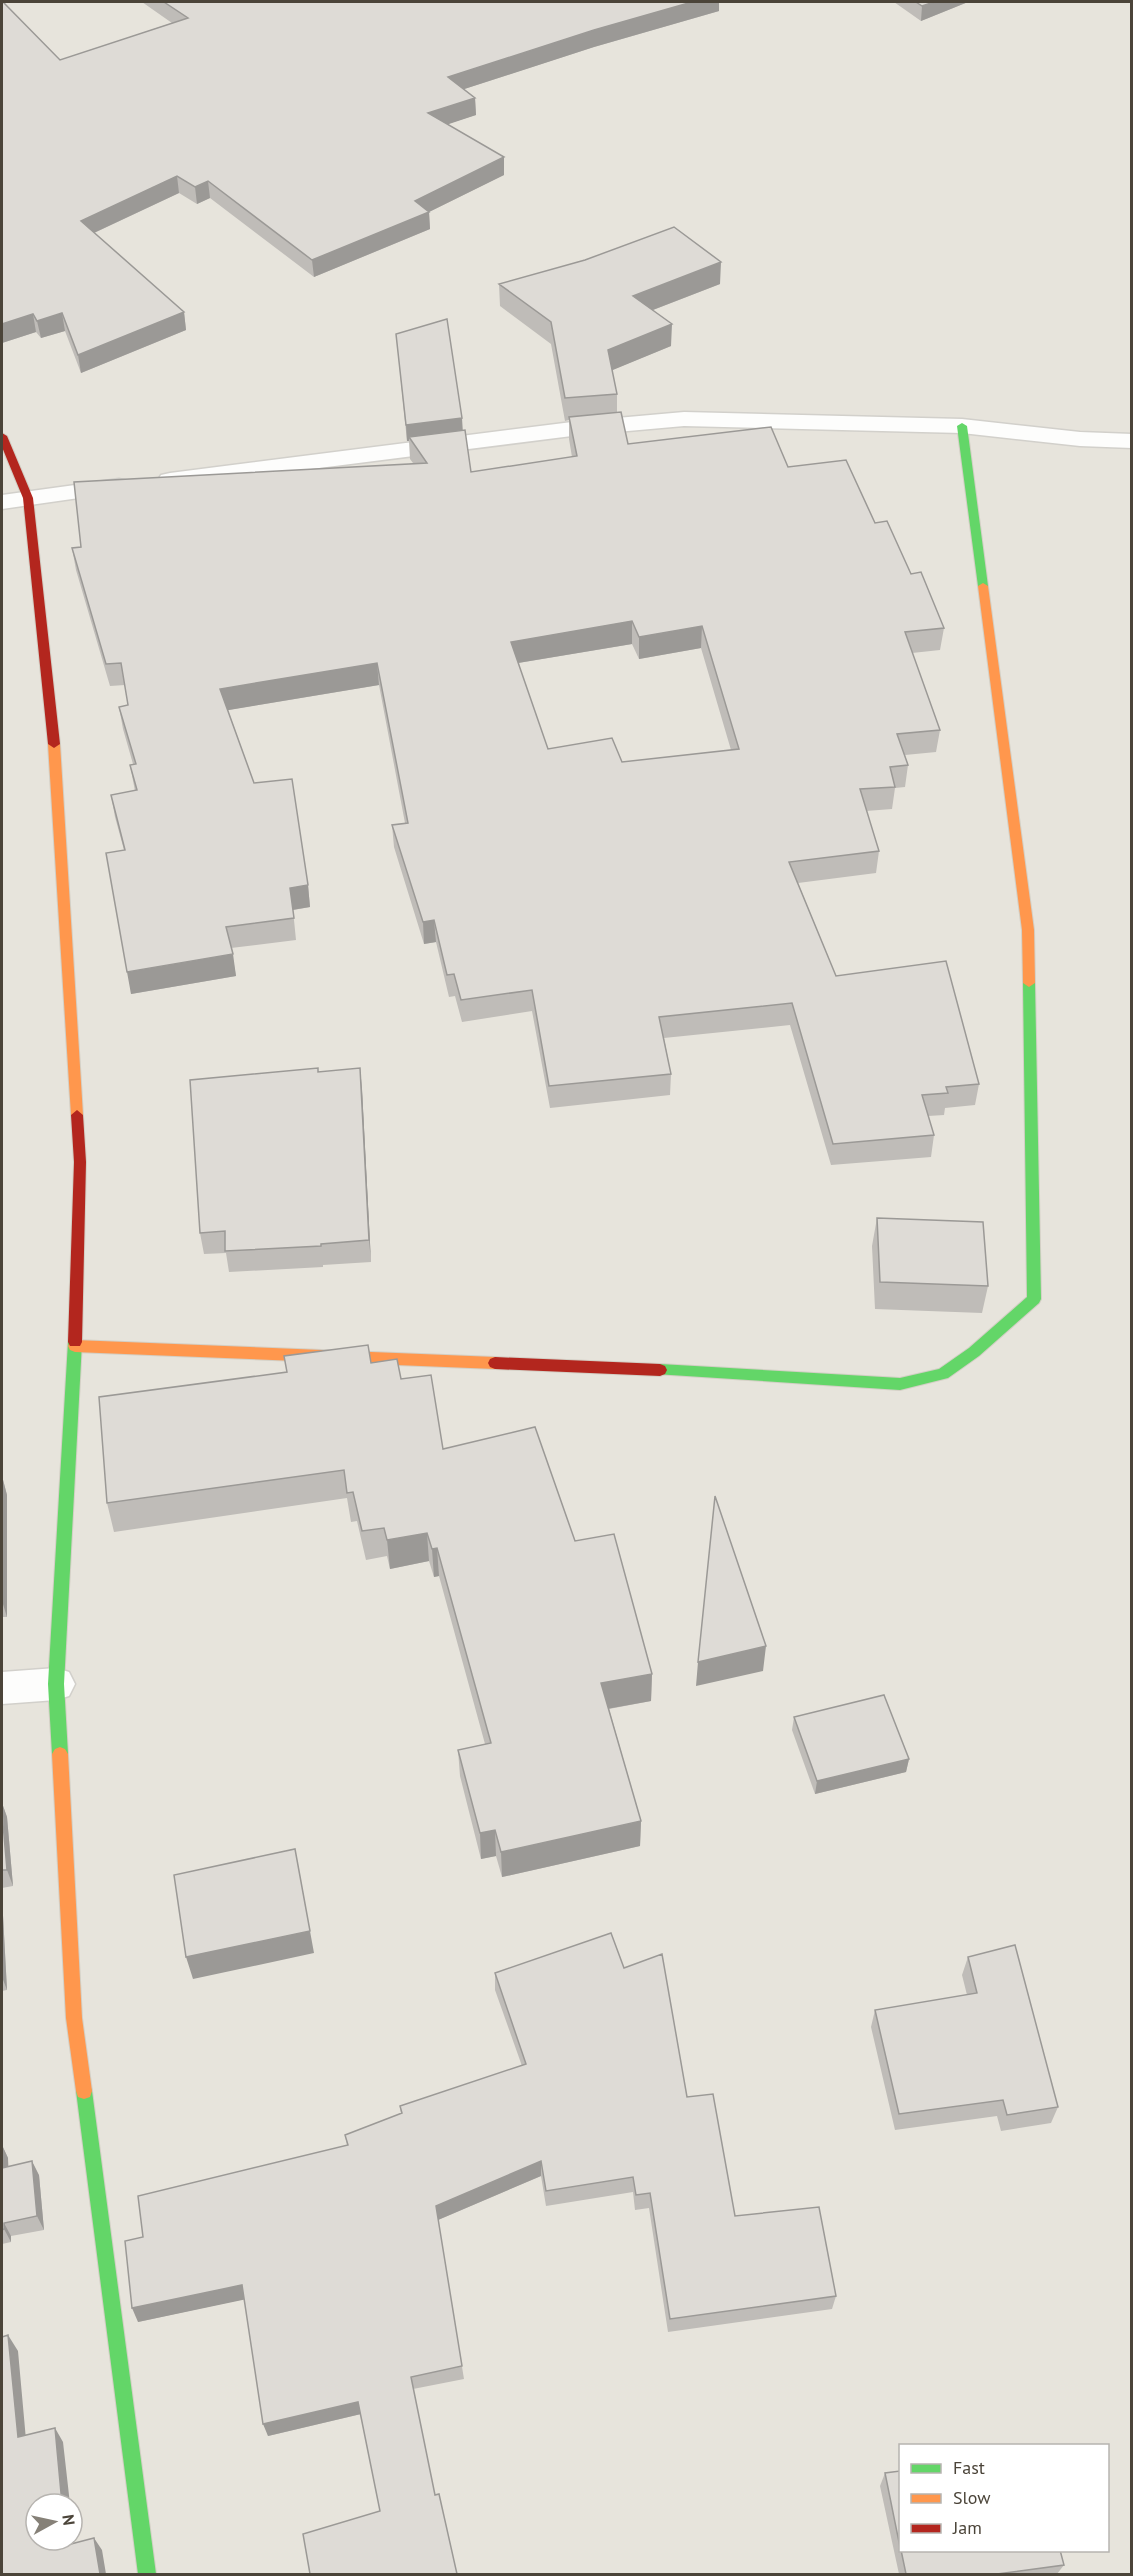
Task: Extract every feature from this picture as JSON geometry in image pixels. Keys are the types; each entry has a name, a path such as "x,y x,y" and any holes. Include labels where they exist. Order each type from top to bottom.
{"street":[{"path":"2,502 572,429 684,419 962,426 1080,439 1131,441"},
{"path":"75,1346 672,1370 900,1383 943,1374 974,1352 1034,1299 1028,930 962,426"},
{"path":"2,436 28,498 59,795 80,1150 75,1346 56,1684 74,2018 147,2574"},
{"path":"2,1688 56,1684"}],"shaded area":[{"path":"2,2 1131,2 1131,2574 2,2574"}],"building":[{"path":"2,2 60,60 188,18 164,2 692,2 594,30 448,77 475,98 428,113 504,157 415,201 429,212 312,260 208,181 195,187 177,176 81,221 184,312 78,355 62,313 37,321 33,314 2,324"},
{"path":"916,2 934,2 922,6"},
{"path":"674,227 721,262 633,296 672,324 608,350 617,394 565,398 551,322 499,284 585,260"},
{"path":"447,319 462,418 406,425 396,334"},
{"path":"621,412 628,444 771,427 788,467 846,460 875,523 887,521 911,574 921,572 944,628 905,632 940,730 897,734 908,765 890,767 895,787 860,789 879,851 789,862 836,976 946,961 979,1084 946,1087 948,1093 922,1095 934,1135 833,1144 792,1003 659,1017 671,1074 549,1086 532,990 461,1000 454,974 447,975 434,920 423,922 392,825 408,823 377,663 220,689 254,783 292,779 308,885 290,888 294,918 226,927 233,954 127,972 106,853 125,850 111,795 137,790 130,765 136,764 119,707 128,705 121,663 106,664 72,548 81,547 74,482 427,463 409,437 465,430 471,472 577,456 569,417","holes":["632,621 639,637 702,626 739,749 622,762 612,738 548,749 511,642"]},
{"path":"318,1068 318,1072 360,1068 369,1240 321,1244 321,1246 225,1251 225,1231 200,1233 190,1080"},
{"path":"877,1218 983,1222 988,1286 880,1282"},
{"path":"368,1345 371,1363 397,1359 401,1379 431,1375 443,1449 535,1427 575,1541 614,1534 652,1674 601,1683 641,1821 501,1852 495,1830 480,1833 458,1750 491,1743 437,1548 432,1549 427,1533 387,1540 384,1528 362,1531 353,1492 347,1493 344,1470 107,1503 99,1397 287,1372 284,1356"},
{"path":"715,1496 766,1646 698,1662"},
{"path":"884,1695 909,1759 817,1781 794,1717"},
{"path":"2,1812 7,1870 2,1870"},
{"path":"295,1849 310,1931 186,1957 174,1875"},
{"path":"611,1933 624,1968 662,1954 687,2097 713,2094 735,2216 819,2207 836,2296 670,2319 650,2193 636,2195 633,2177 546,2191 541,2161 436,2206 462,2366 411,2377 435,2495 439,2494 457,2574 310,2574 303,2534 380,2511 358,2402 263,2424 242,2285 132,2308 125,2241 143,2237 138,2196 348,2145 345,2135 402,2113 400,2106 526,2064 495,1973"},
{"path":"1015,1945 1058,2107 1007,2115 1003,2100 899,2114 875,2010 977,1993 968,1957"},
{"path":"32,2161 37,2216 4,2223 2,2230 2,2168"},
{"path":"8,2335 18,2437 55,2428 61,2492 24,2492 24,2552 84,2552 84,2541 94,2538 100,2574 2,2574 2,2337"},
{"path":"899,2471 899,2542 885,2473"},
{"path":"901,2552 1061,2552 1064,2565 997,2574 906,2574"}],"traffic: fast":[{"path":"962,426 983,586"},
{"path":"660,1370 900,1384 943,1374 974,1352 1034,1299 1029,983"},
{"path":"60,1754 56,1684 75,1342"},
{"path":"84,2091 147,2574"}],"traffic: slow":[{"path":"983,586 1028,930 1029,983"},
{"path":"54,744 77,1115"},
{"path":"75,1346 495,1363"},
{"path":"60,1754 74,2018 84,2091"}],"traffic: jam":[{"path":"2,436 28,498 54,744"},
{"path":"75,1342 80,1162 77,1115"},
{"path":"495,1363 660,1370"}]}
